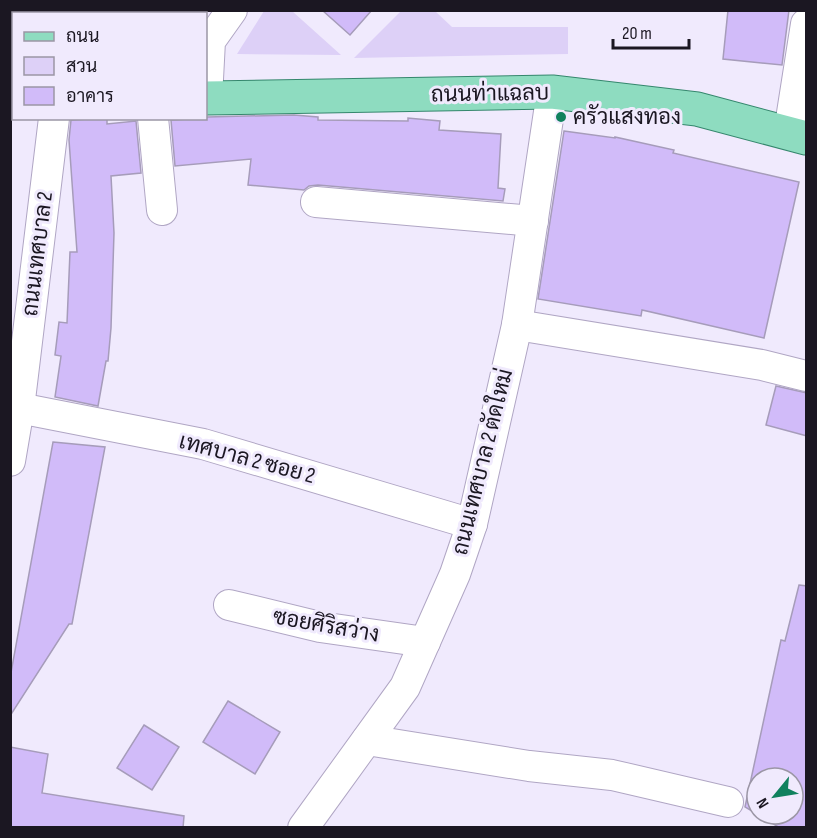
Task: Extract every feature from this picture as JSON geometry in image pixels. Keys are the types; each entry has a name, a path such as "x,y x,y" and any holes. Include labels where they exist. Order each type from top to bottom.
{"main road":[{"name":"ถนนท่าแฉลบ","path":"207,98 552,92 698,108 798,135"}],"street":[{"path":"207,84 210,41 232,10"},
{"path":"798,135 807,24"},
{"name":"ถนนเทศบาล 2 ตัดใหม่","path":"303,828 405,687 455,574 472,524 517,325 552,92"},
{"name":"ถนนเทศบาล 2","path":"14,434 54,120"},
{"path":"153,120 162,210"},
{"path":"316,202 533,221"},
{"path":"517,325 762,365 807,376"},
{"name":"เทศบาล 2 ซอย 2","path":"14,434 203,444 472,524"},
{"name":"ซอยศิริสว่าง","path":"229,605 320,627 425,642"},
{"path":"367,740 529,766 612,775 728,802"}],"green space":[{"path":"264,11 292,11 341,55 237,54"},
{"path":"401,11 435,11 452,27 568,27 568,54 354,58"}],"building":[{"path":"322,10 372,10 350,35"},
{"path":"728,10 789,10 782,65 723,59"},
{"path":"294,115 318,117 318,120 408,121 408,118 440,121 439,130 501,134 498,188 505,189 503,201 318,185 309,186 304,190 248,185 251,159 175,166 171,120 207,120 207,117"},
{"path":"71,120 107,120 107,124 136,121 141,173 111,176 114,233 111,328 108,361 106,361 98,406 55,397 61,356 55,355 59,322 67,323 70,252 77,252 69,140"},
{"path":"564,131 615,137 799,182 764,338 642,310 641,316 538,299"},
{"path":"776,386 807,393 807,436 766,425"},
{"path":"53,442 105,447 72,624 69,624 10,716 10,678"},
{"path":"799,585 807,586 807,828 777,826 805,826 805,766 754,766 781,640 785,641"},
{"path":"228,701 280,732 255,774 203,742"},
{"path":"144,725 179,747 152,790 117,768"},
{"path":"10,747 48,754 42,793 184,816 183,828 10,828"}],"place":[{"name":"ครัวแสงทอง","path":"561,117"}]}
